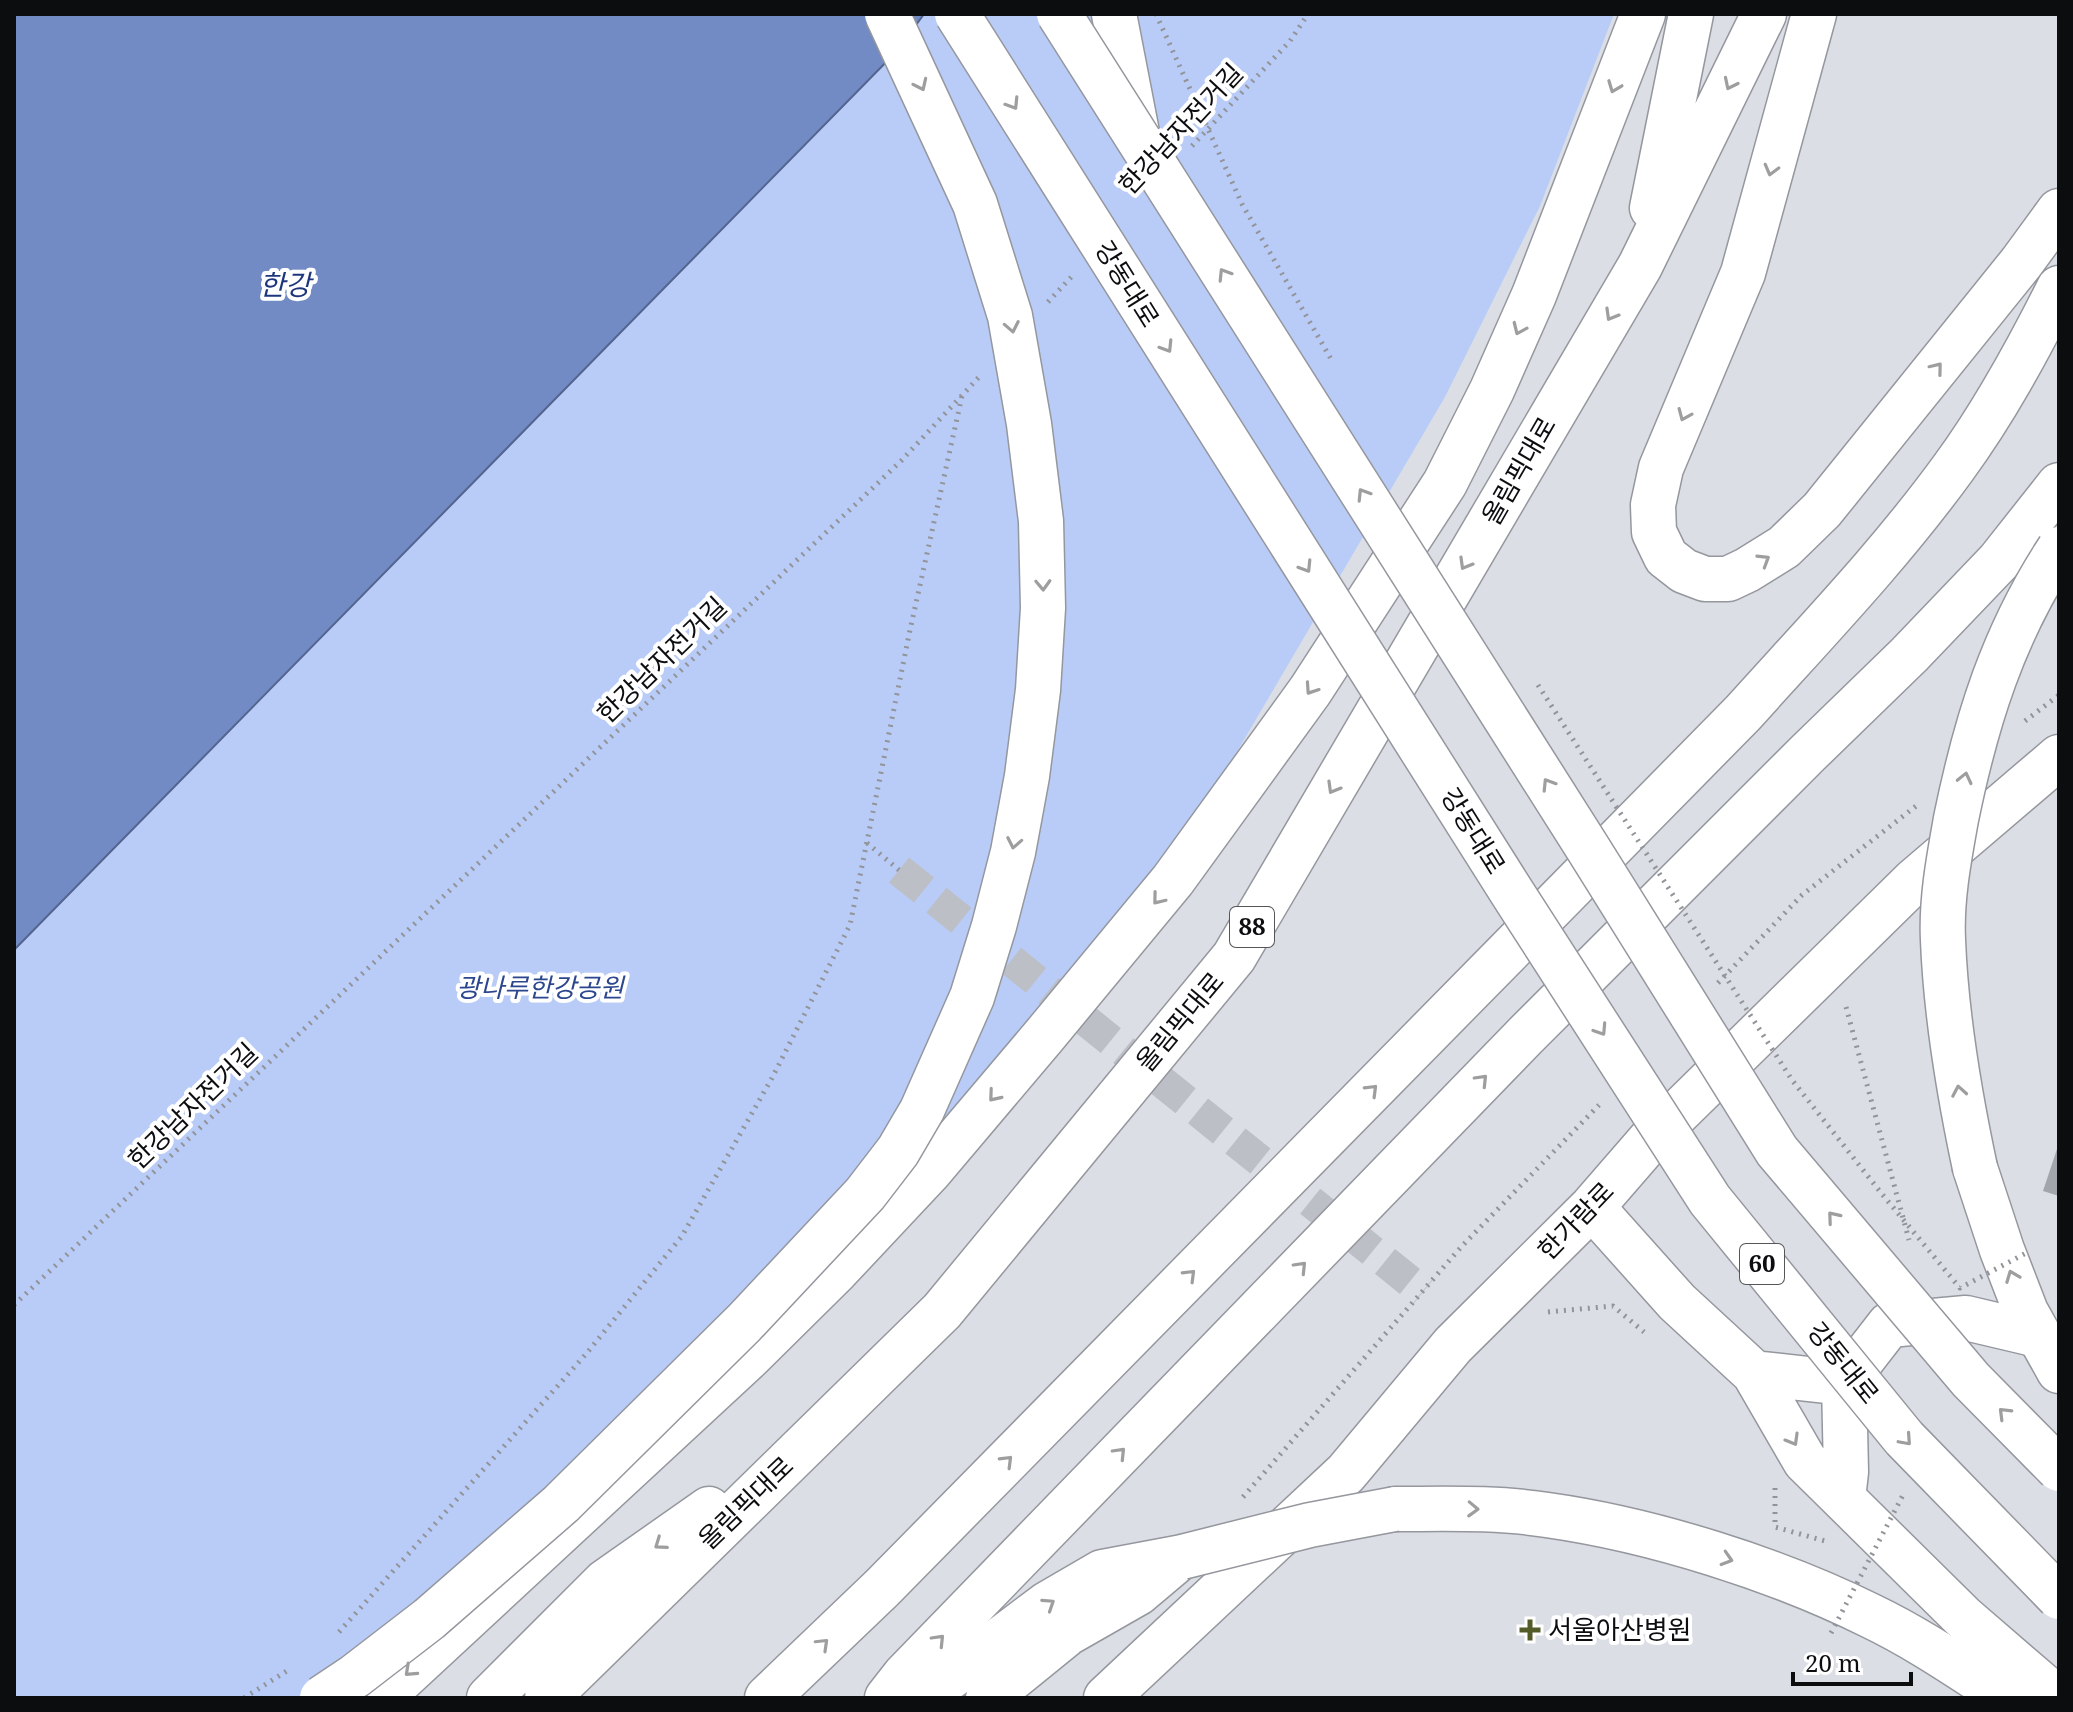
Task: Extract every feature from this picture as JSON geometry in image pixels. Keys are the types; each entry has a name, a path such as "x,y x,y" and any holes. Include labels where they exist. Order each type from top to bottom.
{"main road":[{"path":"310,1682 355,1676 429,1619 561,1504 744,1323 865,1194 898,1151 922,1110 972,997 1013,852 1027,776 1038,690 1043,608 1041,521 1029,424 1010,316 975,204 887,14"},
{"name":"강동대로","path":"957,14 1710,1200 1904,1438 2059,1597"},
{"path":"1059,14 1777,1151 1971,1380 2059,1469"},
{"path":"1114,14 1139,140"},
{"path":"381,1698 749,1357 837,1270 929,1172 1173,880 1292,717 1445,483 1492,390 1534,295 1643,14"},
{"path":"1640,266 1691,14"},
{"name":"올림픽대로","path":"547,1698 942,1311 1234,957 1640,266 1764,14"},
{"path":"1814,14 1743,273 1661,468 1653,519 1654,532 1666,557 1684,571 1705,579 1728,579 1784,547 1822,510 2021,263 2059,211"},
{"path":"767,1698 882,1588 1743,713 1878,563 1954,467 2009,384 2059,288"},
{"path":"887,1698 905,1675 1514,1047 1929,634 1999,561 2059,485"},
{"path":"2049,1353 2026,1312 2006,1263 1975,1168 1958,1090 1948,1013 1943,937 1948,860 1982,712 2008,641 2059,549"},
{"name":"한가람로","path":"1106,1698 1346,1473 1453,1345 1592,1207 1651,1139 1915,880 2059,757"},
{"path":"744,1323 929,1172"},
{"path":"1592,1207 1677,1302 1754,1373 1805,1461 1963,1617 2057,1698"},
{"path":"1843,1498 1846,1472 1844,1383 1889,1325 1966,1318 2049,1353"},
{"path":"1754,1373 1844,1383"},
{"path":"489,1698 605,1582 816,1434"},
{"path":"917,1698 949,1678 1047,1604 1102,1572 1395,1509 1476,1509 1545,1514 1601,1524 1735,1561 1871,1616 1927,1646 2007,1698"},
{"path":"988,1698 1068,1633 1138,1593 1182,1557"}],"path":[{"path":"1156,14 1242,204 1337,368"},
{"name":"한강남자전거길","path":"1184,155 1290,41 1308,14"},
{"path":"1047,304 1078,269"},
{"name":"한강남자전거길","path":"14,1305 901,461 983,372"},
{"path":"334,1637 586,1354 682,1236 772,1078 850,925 962,395"},
{"path":"1533,677 1792,1080 1960,1288 2028,1252"},
{"path":"867,843 899,870"},
{"path":"1545,1312 1613,1306 1647,1335"},
{"path":"1775,1483 1775,1527"},
{"path":"1831,1633 1904,1493"},
{"path":"244,1698 310,1682"}],"green space":[{"name":"광나루한강공원","path":"924,14 1614,14 1540,206 1445,397 1214,791 1037,1042 368,1698 14,1698 14,950 897,51"}],"water":[{"name":"한강","path":"14,14 924,14 897,51 14,950"}],"building":[{"path":"2059,1147 2059,1196 2043,1191"}],"tunnel":[{"path":"899,870 1423,1292"}],"place":[{"name":"서울아산병원","path":"1530,1630"}]}
